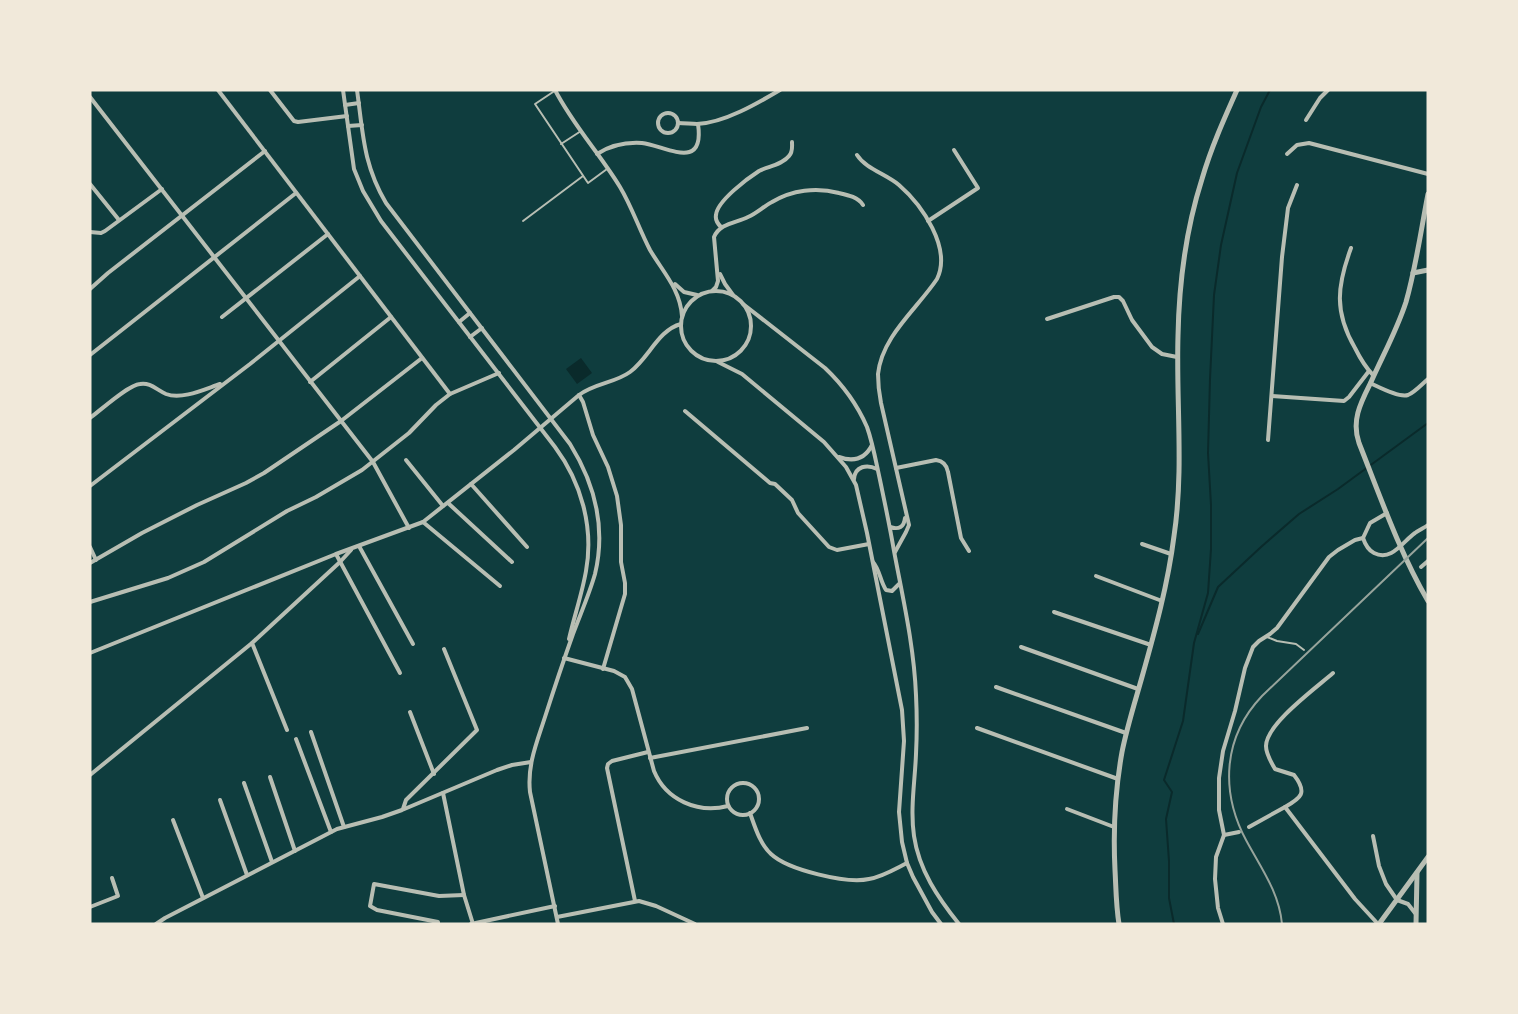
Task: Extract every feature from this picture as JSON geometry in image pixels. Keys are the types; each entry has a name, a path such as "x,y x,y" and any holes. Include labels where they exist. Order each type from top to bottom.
{"street":[{"path":"218,90 450,394"},
{"path":"270,90 298,122 346,116"},
{"path":"343,90 354,169 369,202 381,221 562,456 573,475 582,500 587,527 588,551 586,571 564,658"},
{"path":"357,90 364,148 370,170 386,203 570,444 585,470 596,504 599,528 595,574 564,658 529,774 530,792 558,924"},
{"path":"555,90 626,198 649,247 678,296 683,338 689,350 702,359 718,362 745,377 816,436 838,457 854,480 870,544 902,710 904,736 899,812 901,835 907,863 919,889 941,924"},
{"path":"678,123 698,124 734,115 780,90"},
{"path":"1119,924 1114,850 1118,779 1126,733 1162,601 1177,520 1177,357 1180,294 1193,213 1206,164 1237,90"},
{"path":"1306,120 1328,90"},
{"path":"90,97 373,462 409,528"},
{"path":"345,105 359,103"},
{"path":"668,113 674,115 678,123 676,130 667,134 661,131 658,125 659,118 668,113"},
{"path":"597,154 613,146 637,143 675,153 686,152 698,143 698,124"},
{"path":"348,126 362,125"},
{"path":"721,227 717,224 716,217 720,205 752,176 786,159 792,151 792,142"},
{"path":"1287,154 1297,146 1309,143 1428,174"},
{"path":"928,221 978,188 954,150"},
{"path":"90,289 265,151"},
{"path":"857,155 861,162 899,185 913,199 928,221 941,249 940,273 889,342 879,370 879,391 908,527 894,553"},
{"path":"90,184 119,220"},
{"path":"1268,440 1287,211 1297,185"},
{"path":"90,232 101,233 162,189"},
{"path":"712,291 718,283 714,237 721,227 748,217 778,198 802,191 833,192 857,199 863,205"},
{"path":"90,355 296,193"},
{"path":"1272,396 1344,401 1371,373 1402,313 1413,273 1428,194"},
{"path":"222,317 328,234"},
{"path":"1351,248 1340,282 1340,308 1345,329 1371,373 1370,382 1356,416 1356,433 1411,572 1428,601"},
{"path":"717,264 723,281 736,298"},
{"path":"1413,273 1428,270"},
{"path":"90,486 360,276"},
{"path":"667,276 684,292 700,295"},
{"path":"682,316 689,303 700,295 712,291 725,292 736,298 825,368 852,399 861,414 878,469 910,633 916,687 917,742 912,811 914,837 931,885 959,924"},
{"path":"1047,319 1119,297 1152,347 1162,354 1177,357"},
{"path":"718,362 728,360 738,354 747,341 751,329 743,304"},
{"path":"459,322 470,313"},
{"path":"310,382 391,317"},
{"path":"90,653 336,554 423,522 579,395 590,388 630,372 668,331 681,324"},
{"path":"470,337 482,328"},
{"path":"90,563 142,533 257,478 341,421 422,358"},
{"path":"90,602 141,587 196,566 281,514 359,473 409,432 450,394 499,373"},
{"path":"1370,382 1405,396 1428,379"},
{"path":"90,418 136,384 147,384 167,394 177,396 224,383"},
{"path":"579,395 608,467 617,496 621,525 621,565 626,586 624,600 603,669"},
{"path":"685,411 792,500 798,513 829,547 837,550 870,544"},
{"path":"838,457 858,459 869,450 872,444"},
{"path":"406,460 444,507"},
{"path":"896,468 933,461 945,464 962,538 969,551"},
{"path":"854,480 855,472 861,467 870,466 878,469"},
{"path":"471,484 527,547"},
{"path":"448,503 512,562"},
{"path":"1387,513 1370,523 1364,538 1367,547 1378,554 1387,555 1394,552 1416,532 1428,525"},
{"path":"890,527 903,526 905,514"},
{"path":"423,522 500,586"},
{"path":"1223,924 1219,913 1215,876 1216,857 1224,835 1218,789 1223,751 1245,668 1254,647 1277,628 1331,555 1355,540 1364,538"},
{"path":"1142,544 1172,554"},
{"path":"359,546 413,644"},
{"path":"90,548 96,560"},
{"path":"90,775 252,643 340,562 352,548"},
{"path":"336,554 400,673"},
{"path":"1421,567 1428,561"},
{"path":"873,562 878,568 886,590 892,591 900,584"},
{"path":"1096,576 1162,601"},
{"path":"1054,612 1150,645"},
{"path":"252,643 287,730"},
{"path":"1021,647 1138,689"},
{"path":"402,810 406,800 477,730 444,649"},
{"path":"564,658 621,674 630,684 656,775 671,794 682,802 694,806 704,808 728,806"},
{"path":"1249,827 1299,798 1300,786 1294,775 1272,766 1267,750 1269,737 1282,717 1332,673"},
{"path":"996,687 1126,733"},
{"path":"410,712 434,774"},
{"path":"650,758 807,728"},
{"path":"977,728 1118,779"},
{"path":"312,732 344,827"},
{"path":"296,739 331,832"},
{"path":"635,902 607,768 612,761 648,752"},
{"path":"156,924 331,832 402,810 497,770 531,762"},
{"path":"270,777 295,850"},
{"path":"244,783 272,862"},
{"path":"737,783 748,783 759,795 758,806 750,813 740,815 728,806 726,800 729,790 737,783"},
{"path":"443,793 471,924 555,906"},
{"path":"220,801 247,875"},
{"path":"1285,807 1355,899 1379,924 1428,857"},
{"path":"1067,809 1114,827"},
{"path":"750,813 771,855 800,868 837,878 863,880 883,875 907,863"},
{"path":"172,820 202,898"},
{"path":"1224,835 1239,832"},
{"path":"1373,836 1381,873 1397,900 1408,904 1416,913"},
{"path":"1416,924 1418,872"},
{"path":"90,907 118,896 112,878"},
{"path":"438,924 438,922 377,910 370,906 374,884 438,896 464,895"},
{"path":"557,917 635,902 650,904 695,924"}],"lane":[{"path":"555,90 535,104 561,144 588,183 608,169"},
{"path":"561,144 581,131"},
{"path":"523,221 583,176"},
{"path":"1267,637 1296,644 1304,650"}],"water":[{"path":"581,358 592,373 577,384 566,369"}],"waterway":[{"path":"1174,924 1169,898 1166,819 1172,792 1164,780 1183,721 1194,643 1208,593 1211,549 1208,453 1214,295 1221,245 1237,173 1261,107 1270,90"},
{"path":"1198,634 1218,587 1261,547 1299,514 1338,489 1428,423"}],"railway":[{"path":"1282,924 1273,891 1246,840 1232,803 1229,784 1230,765 1239,729 1262,696 1428,538"}]}
